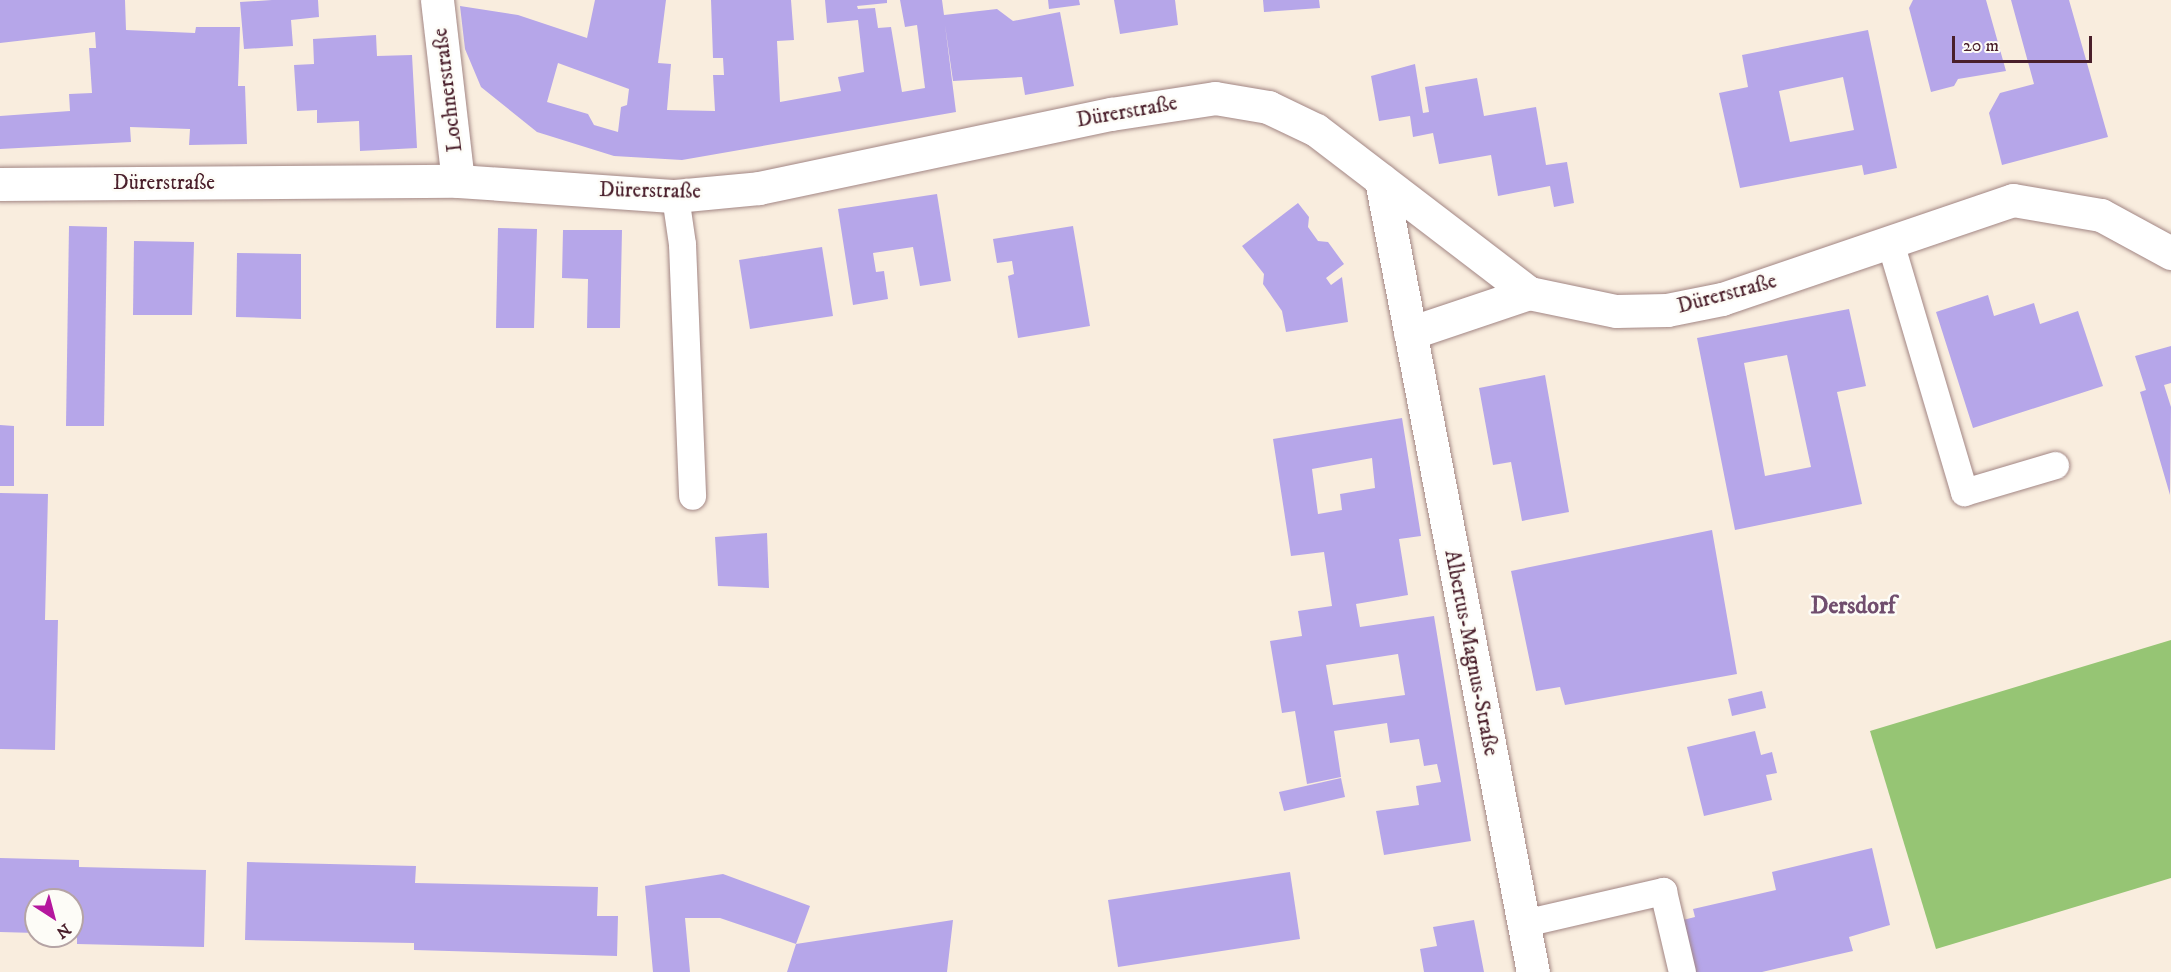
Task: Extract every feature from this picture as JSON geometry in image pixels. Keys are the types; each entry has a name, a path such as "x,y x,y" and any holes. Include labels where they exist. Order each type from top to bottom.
{"street":[{"name":"Lochnerstraße","path":"437,0 458,181"},
{"name":"Dürerstraße","path":"0,184 458,181 675,196 759,188 1111,114 1215,98 1268,107 1316,130 1529,293 1616,310 1666,310 1722,299 2013,201 2102,215 2171,253"},
{"name":"Albertus-Magnus-Straße","path":"1382,180 1533,972"},
{"path":"1410,333 1529,293"}],"lane":[{"path":"675,196 682,244 692,496"},
{"path":"1890,242 1964,492 2055,465"},
{"path":"1524,923 1663,891 1682,972"}],"green space":[{"path":"2171,640 2171,878 1936,949 1870,731"}],"building":[{"path":"0,0 125,0 126,30 195,33 196,27 240,27 238,86 245,86 247,144 189,145 190,129 130,127 131,142 0,149 0,116 70,111 69,94 92,93 89,48 96,48 95,32 0,43"},
{"path":"318,0 319,17 291,20 293,46 244,49 240,2"},
{"path":"595,0 666,0 658,63 671,64 667,110 715,111 713,75 724,75 723,58 713,58 711,0 791,0 794,40 777,41 780,102 841,91 838,77 864,72 858,20 827,23 825,0 887,0 887,3 857,6 858,9 875,8 878,28 891,27 902,92 925,88 917,25 905,27 900,0 942,0 944,15 997,9 1013,21 1060,12 1074,86 1025,95 1022,77 953,81 945,25 956,112 682,160 614,156 537,132 481,87 465,49 460,6 518,15 587,38","holes":["558,63 629,89 627,105 621,107 618,132 594,125 588,114 547,102"]},
{"path":"1048,0 1079,0 1080,5 1049,9"},
{"path":"1114,0 1175,0 1178,25 1120,34"},
{"path":"1263,0 1319,0 1320,8 1264,12"},
{"path":"1913,0 1986,0 2006,71 1958,79 1954,86 1931,92 1909,8"},
{"path":"2011,0 2069,0 2108,137 2002,165 1989,113 2000,93 2034,84"},
{"path":"1868,30 1897,168 1864,175 1862,165 1740,188 1719,93 1748,87 1742,55","holes":["1843,77 1854,130 1790,142 1779,91"]},
{"path":"376,35 377,56 412,55 417,148 360,151 359,121 317,123 317,110 297,111 294,65 314,64 313,39"},
{"path":"1415,64 1423,113 1429,112 1425,87 1477,78 1484,116 1536,107 1546,165 1567,162 1574,203 1554,207 1550,186 1498,196 1491,155 1439,164 1433,133 1413,137 1410,116 1379,121 1371,76"},
{"path":"937,194 951,281 920,286 913,247 873,253 876,272 884,271 888,299 853,305 838,209"},
{"path":"1298,203 1309,217 1308,227 1318,241 1328,242 1344,264 1326,278 1331,285 1342,277 1348,322 1286,332 1282,311 1263,284 1264,274 1242,246"},
{"path":"69,226 107,227 104,426 66,426"},
{"path":"1073,226 1090,326 1018,338 1008,276 1014,274 1012,261 997,263 993,239"},
{"path":"498,228 537,229 534,328 496,328"},
{"path":"563,230 622,230 620,328 587,328 588,279 562,278"},
{"path":"134,241 194,242 192,315 133,315"},
{"path":"822,247 833,316 750,329 739,260"},
{"path":"237,253 301,254 301,319 236,317"},
{"path":"1988,295 1994,316 2034,303 2040,324 2078,311 2103,386 1973,428 1936,312"},
{"path":"1849,309 1866,386 1837,392 1862,504 1735,530 1697,338","holes":["1787,355 1811,467 1765,476 1744,363"]},
{"path":"2171,346 2171,383 2164,385 2171,407 2170,495 2140,392 2146,390 2135,356"},
{"path":"1545,375 1569,512 1522,521 1511,462 1493,465 1479,388"},
{"path":"1402,418 1421,536 1399,539 1408,595 1356,604 1360,627 1434,616 1471,841 1384,855 1376,811 1419,805 1416,786 1441,782 1437,764 1424,766 1419,739 1390,743 1387,723 1334,731 1341,777 1307,784 1295,711 1282,713 1270,641 1302,636 1298,611 1332,606 1324,552 1291,556 1273,439","holes":["1372,458 1375,488 1340,494 1342,510 1318,514 1312,469","1398,654 1405,695 1333,705 1326,665"]},
{"path":"0,425 14,426 14,486 0,486"},
{"path":"0,493 48,494 45,620 58,620 55,750 0,749"},
{"path":"1712,530 1737,674 1565,705 1560,687 1536,691 1511,571"},
{"path":"767,533 769,588 718,586 715,537"},
{"path":"1762,691 1766,708 1732,716 1728,699"},
{"path":"1755,731 1761,755 1772,752 1777,773 1766,775 1772,800 1704,816 1687,747"},
{"path":"1341,778 1345,797 1284,811 1279,792"},
{"path":"1872,848 1890,925 1849,937 1853,951 1762,972 1695,972 1683,920 1695,917 1693,909 1776,890 1772,872"},
{"path":"0,858 79,860 79,867 206,870 204,947 84,944 84,888 24,888 24,933 0,932"},
{"path":"247,862 416,866 415,883 598,887 597,916 618,916 617,956 414,950 414,943 245,940"},
{"path":"1290,872 1300,939 1118,967 1108,900"},
{"path":"723,874 810,906 796,944 720,918 685,918 690,972 653,972 645,886"},
{"path":"953,920 947,972 787,972 796,944"},
{"path":"1474,920 1484,972 1424,972 1420,949 1437,946 1433,927"}],"district":[{"name":"Dersdorf","path":"1853,607"}]}
